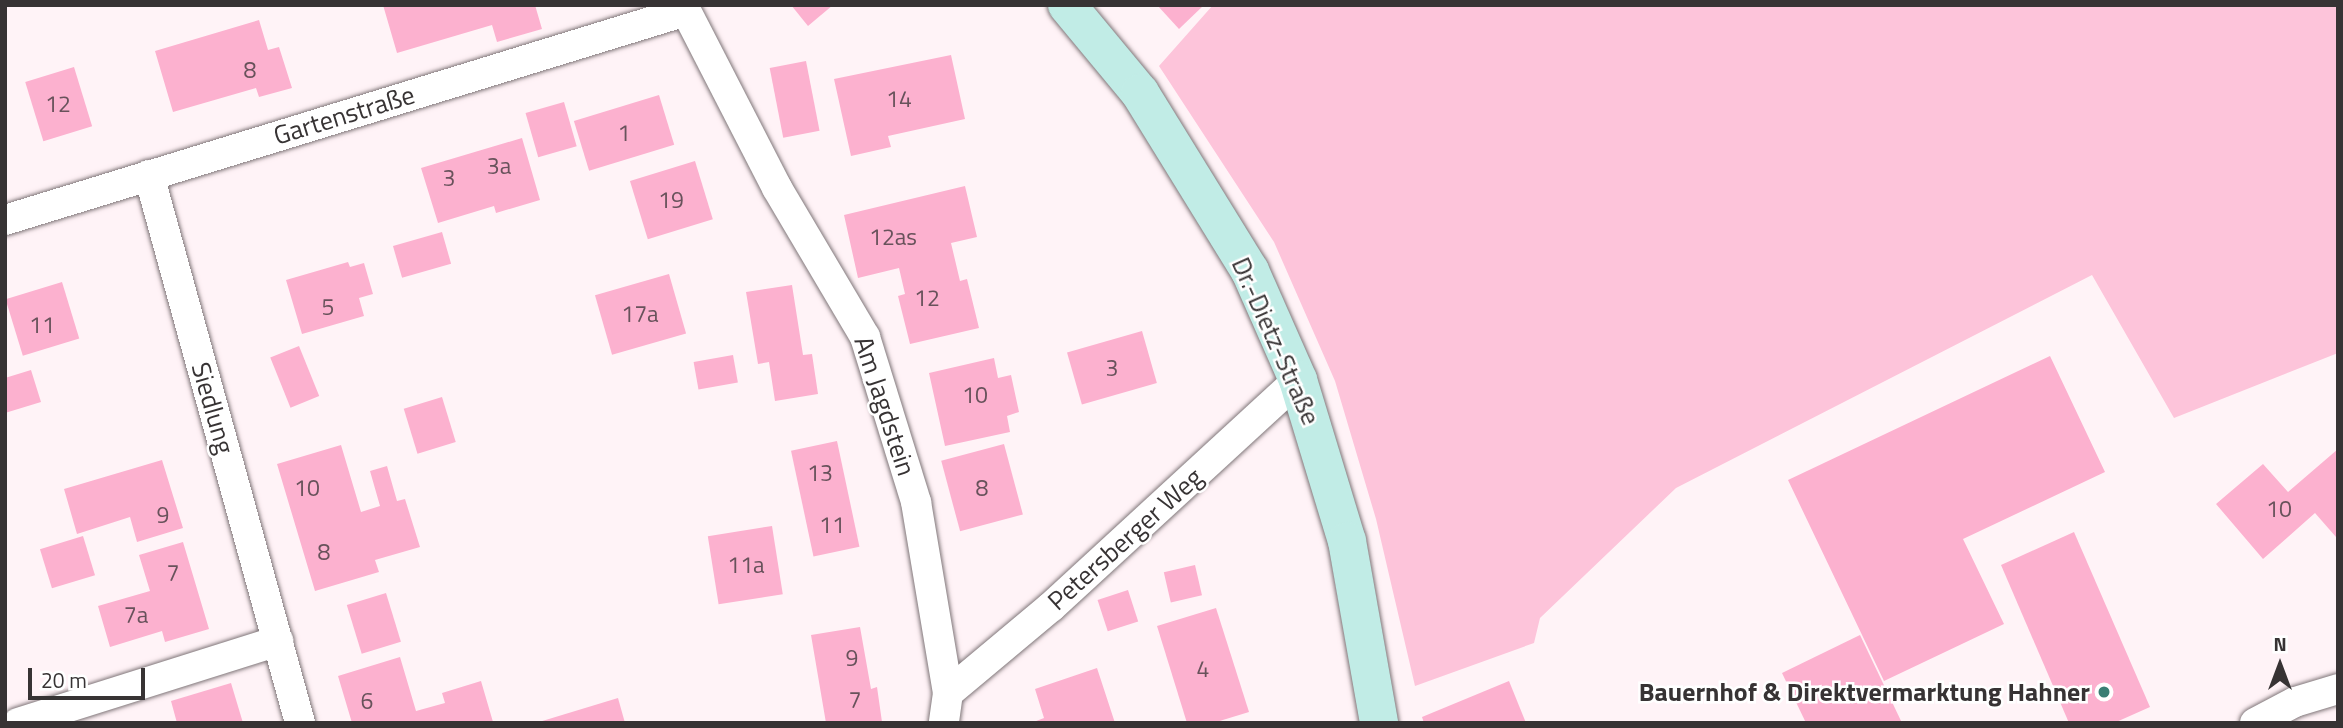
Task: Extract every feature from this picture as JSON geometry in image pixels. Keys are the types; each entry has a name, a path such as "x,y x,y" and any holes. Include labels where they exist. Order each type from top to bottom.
{"main road":[{"name":"Dr.-Dietz-Straße","path":"1067,5 1140,93 1250,271 1298,380 1348,541 1379,723"}],"street":[{"name":"Gartenstraße","path":"5,220 683,8"},
{"name":"Am Jagdstein","path":"683,8 777,188 865,337 916,502 948,693 944,723"},
{"name":"Siedlung","path":"149,175 300,723"},
{"name":"Petersberger Weg","path":"948,693 1061,598 1298,380"},
{"path":"19,723 278,640"},
{"path":"2255,723 2295,702 2338,689"}],"shaded area":[{"path":"1213,5 2338,5 2338,353 2174,418 2092,275 1676,488 1540,618 1534,643 1415,686 1376,519 1335,381 1274,242 1159,66"}],"building":[{"path":"383,5 535,5 542,29 497,42 492,25 397,53"},
{"path":"791,5 833,5 808,26"},
{"path":"1157,5 1204,5 1179,29"},
{"path":"259,20 268,50 279,47 292,88 259,97 256,88 173,112 155,51"},
{"path":"951,55 965,119 888,136 891,147 851,156 834,79"},
{"path":"806,61 820,131 783,138 770,68"},
{"path":"74,67 92,126 43,141 25,82"},
{"path":"659,95 674,145 589,171 574,121"},
{"path":"564,102 577,146 538,157 526,113"},
{"path":"522,138 540,200 496,213 494,206 438,223 421,168"},
{"path":"695,161 713,219 648,239 630,181"},
{"path":"965,186 977,237 951,243 960,281 967,279 979,328 910,344 898,296 905,294 899,268 858,278 844,215"},
{"path":"442,232 451,264 402,278 393,246"},
{"path":"348,262 350,267 364,263 373,294 359,298 364,316 302,334 286,280"},
{"path":"669,274 686,334 612,355 595,295"},
{"path":"62,282 79,338 23,356 6,299"},
{"path":"792,285 803,355 812,354 818,394 775,401 769,362 758,364 746,292"},
{"path":"1142,331 1157,383 1082,404 1067,352"},
{"path":"299,346 319,396 290,408 270,358"},
{"path":"733,355 738,383 698,390 694,362"},
{"path":"2050,356 2105,472 1963,539 2004,624 1884,681 1788,480"},
{"path":"994,358 998,378 1011,375 1019,412 1007,416 1010,432 945,446 929,373"},
{"path":"31,370 41,402 5,413 5,378"},
{"path":"442,397 456,442 417,454 404,409"},
{"path":"837,441 859,547 813,556 791,451"},
{"path":"1004,444 1023,515 960,531 941,461"},
{"path":"341,445 361,512 380,506 370,471 387,466 397,501 405,499 420,547 375,560 379,572 315,591 277,464"},
{"path":"2338,449 2336,537 2315,513 2263,559 2216,504 2263,464 2288,492"},
{"path":"162,460 183,528 137,542 130,517 77,534 64,489"},
{"path":"772,526 783,594 719,604 708,536"},
{"path":"2074,532 2150,707 2114,723 2069,723 2001,565"},
{"path":"83,536 95,575 52,588 40,549"},
{"path":"183,542 209,629 165,642 162,631 110,647 98,606 150,591 139,555"},
{"path":"1195,565 1202,595 1171,602 1164,572"},
{"path":"1128,590 1138,621 1108,631 1098,600"},
{"path":"386,593 401,642 362,654 347,605"},
{"path":"1216,608 1249,712 1213,723 1187,723 1157,626"},
{"path":"860,627 871,689 877,687 882,722 826,723 811,635"},
{"path":"1860,635 1902,723 1806,723 1782,673"},
{"path":"400,657 416,711 445,703 442,693 481,681 493,722 352,723 338,676"},
{"path":"1097,668 1115,723 1031,723 1044,718 1035,689"},
{"path":"1509,681 1526,723 1424,723 1422,717"},
{"path":"231,683 243,723 177,723 171,701"},
{"path":"618,698 625,723 539,723 539,722"}],"place":[{"name":"Bauernhof & Direktvermarktung Hahner","path":"2104,692"}]}
